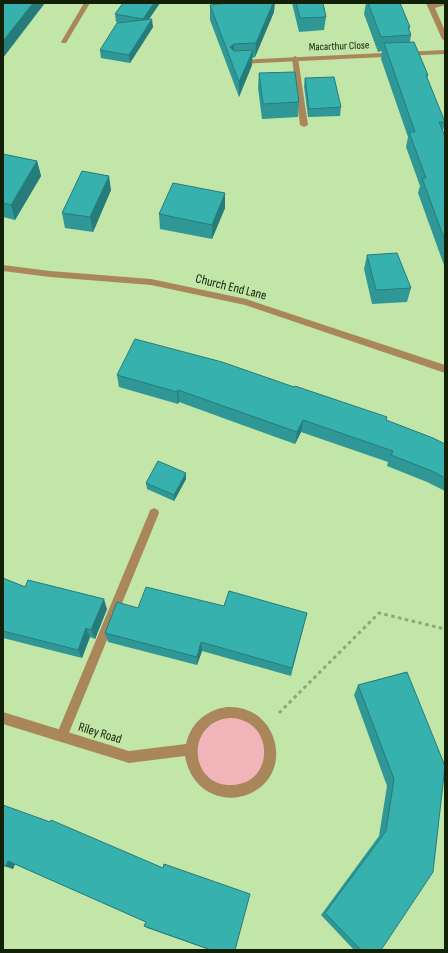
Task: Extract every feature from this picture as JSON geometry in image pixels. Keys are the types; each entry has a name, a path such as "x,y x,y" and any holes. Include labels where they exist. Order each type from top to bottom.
{"street":[{"path":"64,42 87,3"},
{"path":"445,3 430,5 445,39"},
{"name":"Macarthur Close","path":"234,62 445,52"},
{"path":"295,58 304,125"},
{"name":"Church End Lane","path":"3,268 50,274 151,282 246,302 445,369"},
{"path":"62,736 154,513"},
{"path":"224,712 234,712 245,714 259,723 264,729 270,743 270,755 268,766 262,777 254,785 243,791 231,792 218,790 208,785 199,776 194,764 192,749 198,730 205,722 224,712"},
{"name":"Riley Road","path":"3,718 130,757 192,749"}],"path":[{"path":"264,729 379,613 445,629"}],"shaded area":[{"path":"214,715 253,719 270,755 254,785 218,790 192,757 205,722"}],"building":[{"path":"3,3 33,3 3,41"},
{"path":"123,3 154,3 143,19 115,14"},
{"path":"229,3 273,3 256,43 234,44 230,47 234,51 253,50 239,82 210,5"},
{"path":"296,3 323,3 326,17 300,18"},
{"path":"368,3 400,3 410,27 408,27 411,35 381,37"},
{"path":"152,19 129,55 100,50 117,23"},
{"path":"414,42 445,122 439,122 445,136 445,241 422,178 426,178 409,132 415,132 384,43"},
{"path":"295,72 299,102 263,104 259,73"},
{"path":"334,77 341,107 309,109 305,78"},
{"path":"3,154 37,161 11,205 3,203"},
{"path":"82,171 109,176 90,217 62,213"},
{"path":"173,183 225,193 212,225 159,214"},
{"path":"397,253 411,288 376,290 367,255"},
{"path":"135,339 222,362 387,417 386,420 445,444 445,478 432,471 391,455 393,451 303,420 297,432 178,390 177,392 117,375"},
{"path":"158,461 186,473 174,495 146,483"},
{"path":"3,578 25,587 28,580 104,599 91,630 86,628 78,650 3,631"},
{"path":"146,587 224,606 229,591 307,613 292,668 201,642 197,657 105,633 117,602 138,608"},
{"path":"407,672 445,766 433,872 381,950 361,950 325,913 386,831 394,779 358,685"},
{"path":"3,805 50,822 51,820 163,868 164,864 250,894 235,950 211,950 144,926 146,922 8,861 6,866 3,865"}]}
